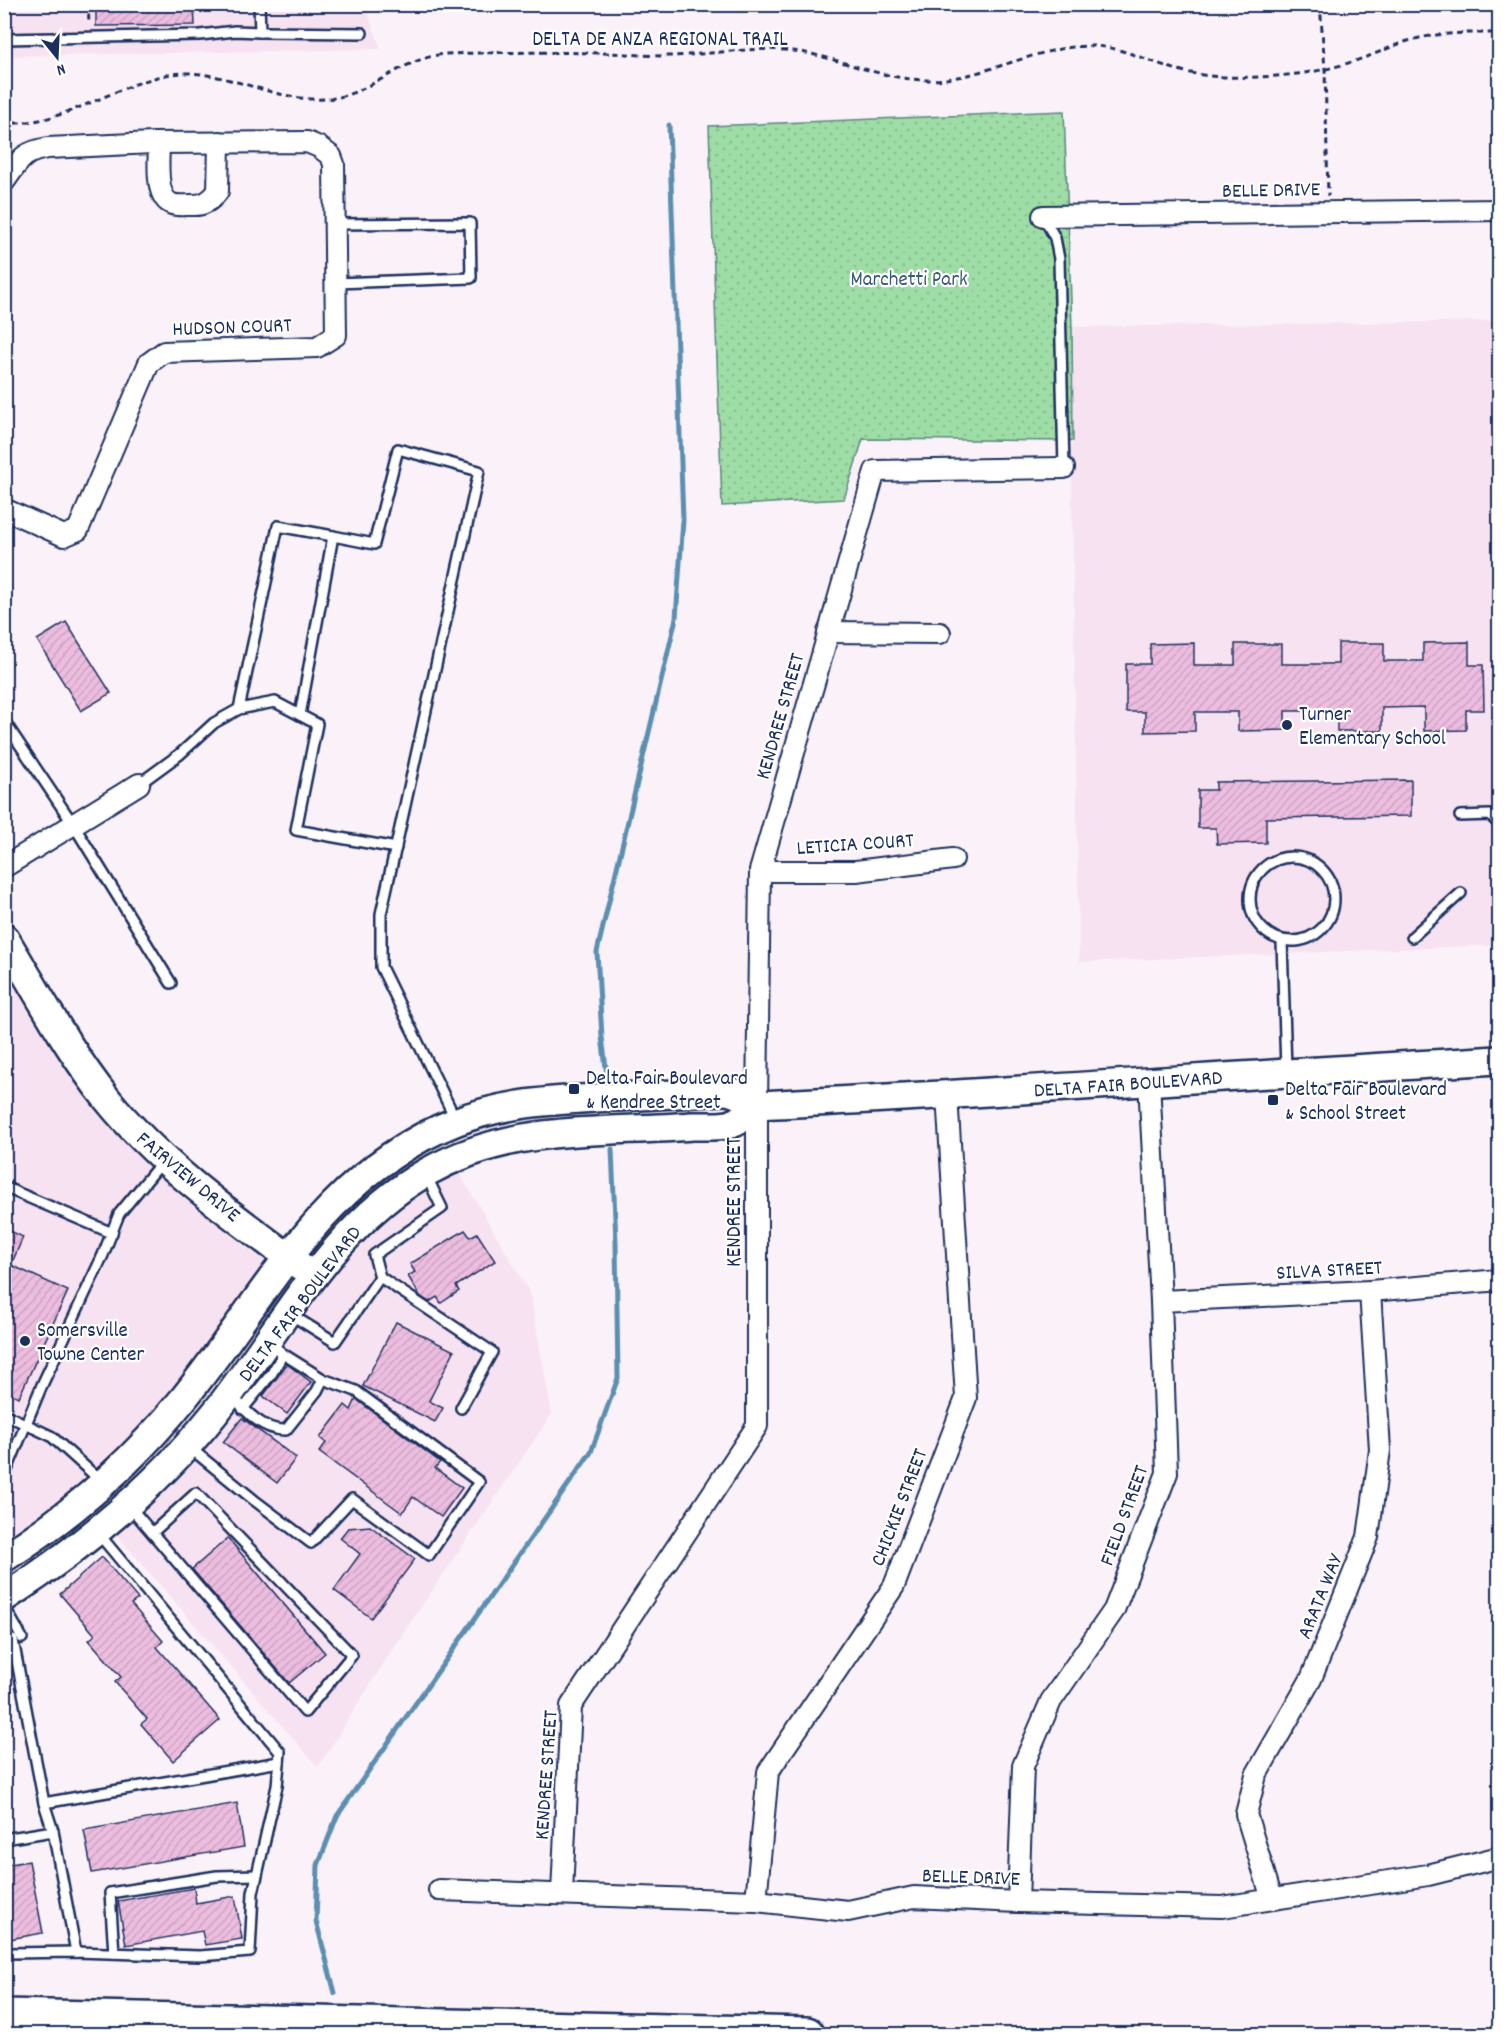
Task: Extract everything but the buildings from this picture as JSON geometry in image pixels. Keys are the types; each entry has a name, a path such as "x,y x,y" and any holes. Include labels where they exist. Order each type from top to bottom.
{"highway":[{"path":"4,2016 807,2034"}],"main road":[{"name":"FAIRVIEW DRIVE","path":"4,937 90,1076 123,1118 164,1160 314,1276"},
{"name":"DELTA FAIR BOULEVARD","path":"4,1558 64,1515 151,1436 179,1404 288,1257 327,1210 361,1178 403,1148 457,1121 516,1105 574,1099 731,1092 757,1105 1500,1060"},
{"name":"DELTA FAIR BOULEVARD","path":"4,1598 97,1532 237,1401 276,1348 288,1312 314,1276 366,1215 425,1173 473,1151 508,1142 567,1133 734,1124 757,1105"}],"street":[{"path":"4,182 20,160 32,150 159,143 219,142 218,191 205,204 174,205 164,197 160,186 159,143"},
{"name":"HUDSON COURT","path":"4,509 64,536 78,530 150,363 164,352 317,347 336,335 334,164 331,156 307,142 219,142"},
{"name":"BELLE DRIVE","path":"1043,216 1500,210"},
{"name":"KENDREE STREET","path":"562,1893 571,1707 757,1426 760,871 875,471 1064,468"},
{"path":"828,632 940,633"},
{"path":"4,867 140,784"},
{"name":"LETICIA COURT","path":"760,871 855,871 953,859"},
{"name":"FIELD STREET","path":"1018,1902 1023,1766 1051,1701 1114,1610 1167,1473 1161,1301 1149,1082"},
{"name":"CHICKIE STREET","path":"756,1901 768,1772 894,1586 966,1398 947,1095"},
{"name":"SILVA STREET","path":"1161,1301 1370,1291 1500,1280"},
{"name":"ARATA WAY","path":"1272,1899 1246,1814 1256,1775 1311,1680 1368,1537 1380,1450 1370,1291"},
{"name":"BELLE DRIVE","path":"439,1890 756,1901 848,1911 914,1897 1222,1907 1428,1875 1500,1857"}],"lane":[{"path":"260,4 260,32"},
{"path":"4,39 200,35 235,31 362,33"},
{"path":"1043,216 1055,238 1059,259 1064,468"},
{"path":"335,224 470,223 471,245 471,278 336,283"},
{"path":"239,709 278,526 374,544 398,450 479,471 381,914 381,967 457,1121"},
{"path":"300,715 333,536"},
{"path":"140,784 180,754 214,723 239,709 275,702 317,724 296,831 396,848"},
{"path":"4,721 73,824 171,983"},
{"path":"1460,816 1490,815 1500,825"},
{"path":"1302,857 1325,871 1332,887 1335,896 1329,922 1309,939 1282,941 1259,928 1249,903 1255,877 1275,859 1302,857"},
{"path":"1412,937 1461,893"},
{"path":"1282,941 1286,1072"},
{"path":"4,1477 42,1385 119,1214 164,1160"},
{"path":"425,1173 442,1208 374,1255 380,1277 492,1352 461,1407"},
{"path":"4,1187 112,1233"},
{"path":"288,1312 335,1342 380,1277"},
{"path":"187,1446 311,1543 352,1499 429,1555 479,1482 356,1391 323,1379 276,1348"},
{"path":"237,1401 263,1424 276,1430 286,1430 317,1391 323,1379"},
{"path":"4,1414 51,1436 103,1482"},
{"path":"128,1505 305,1712 351,1655 196,1493 152,1533"},
{"path":"10,1953 76,1952 200,1956 250,1952 253,1893 277,1786 280,1752 97,1532"},
{"path":"4,1606 18,1639 44,1803 53,1831 76,1952"},
{"path":"44,1803 279,1762"},
{"path":"4,1839 53,1831"},
{"path":"114,1953 110,1893 217,1876 257,1875"}],"path":[{"path":"88,4 89,26"},
{"path":"1320,4 1325,69 1328,213"},
{"name":"DELTA DE ANZA REGIONAL TRAIL","path":"4,123 30,123 57,116 152,78 180,73 204,75 299,98 330,99 358,92 421,59 448,54 601,53 665,56 775,49 806,53 894,77 925,80 952,78 1054,51 1091,46 1121,51 1179,71 1200,75 1282,75 1351,63 1422,37 1500,33"}],"shaded area":[{"path":"4,5 365,5 381,49 5,56"},
{"name":"Turner Elementary School","path":"1499,321 1499,945 1079,962 1072,505 1072,327"},
{"path":"4,937 90,1076 288,1257 201,1375 4,1558"},
{"path":"456,1167 530,1293 552,1414 396,1644 318,1767 109,1526 376,1215"}],"green space":[{"name":"Marchetti Park","path":"1064,111 1072,327 1073,441 863,439 844,499 722,506 709,126"}],"waterway":[{"path":"608,1083 602,1037 597,952 676,618 683,520 669,125"},
{"path":"335,1993 316,1921 318,1865 337,1816 591,1452 618,1378 612,1149"}],"place":[{"name":"Turner Elementary School","path":"1287,725"},
{"name":"Delta Fair Boulevard & Kendree Street","path":"574,1089"},
{"name":"Delta Fair Boulevard & School Street","path":"1273,1100"},
{"name":"Somersville Towne Center","path":"25,1341"}]}
